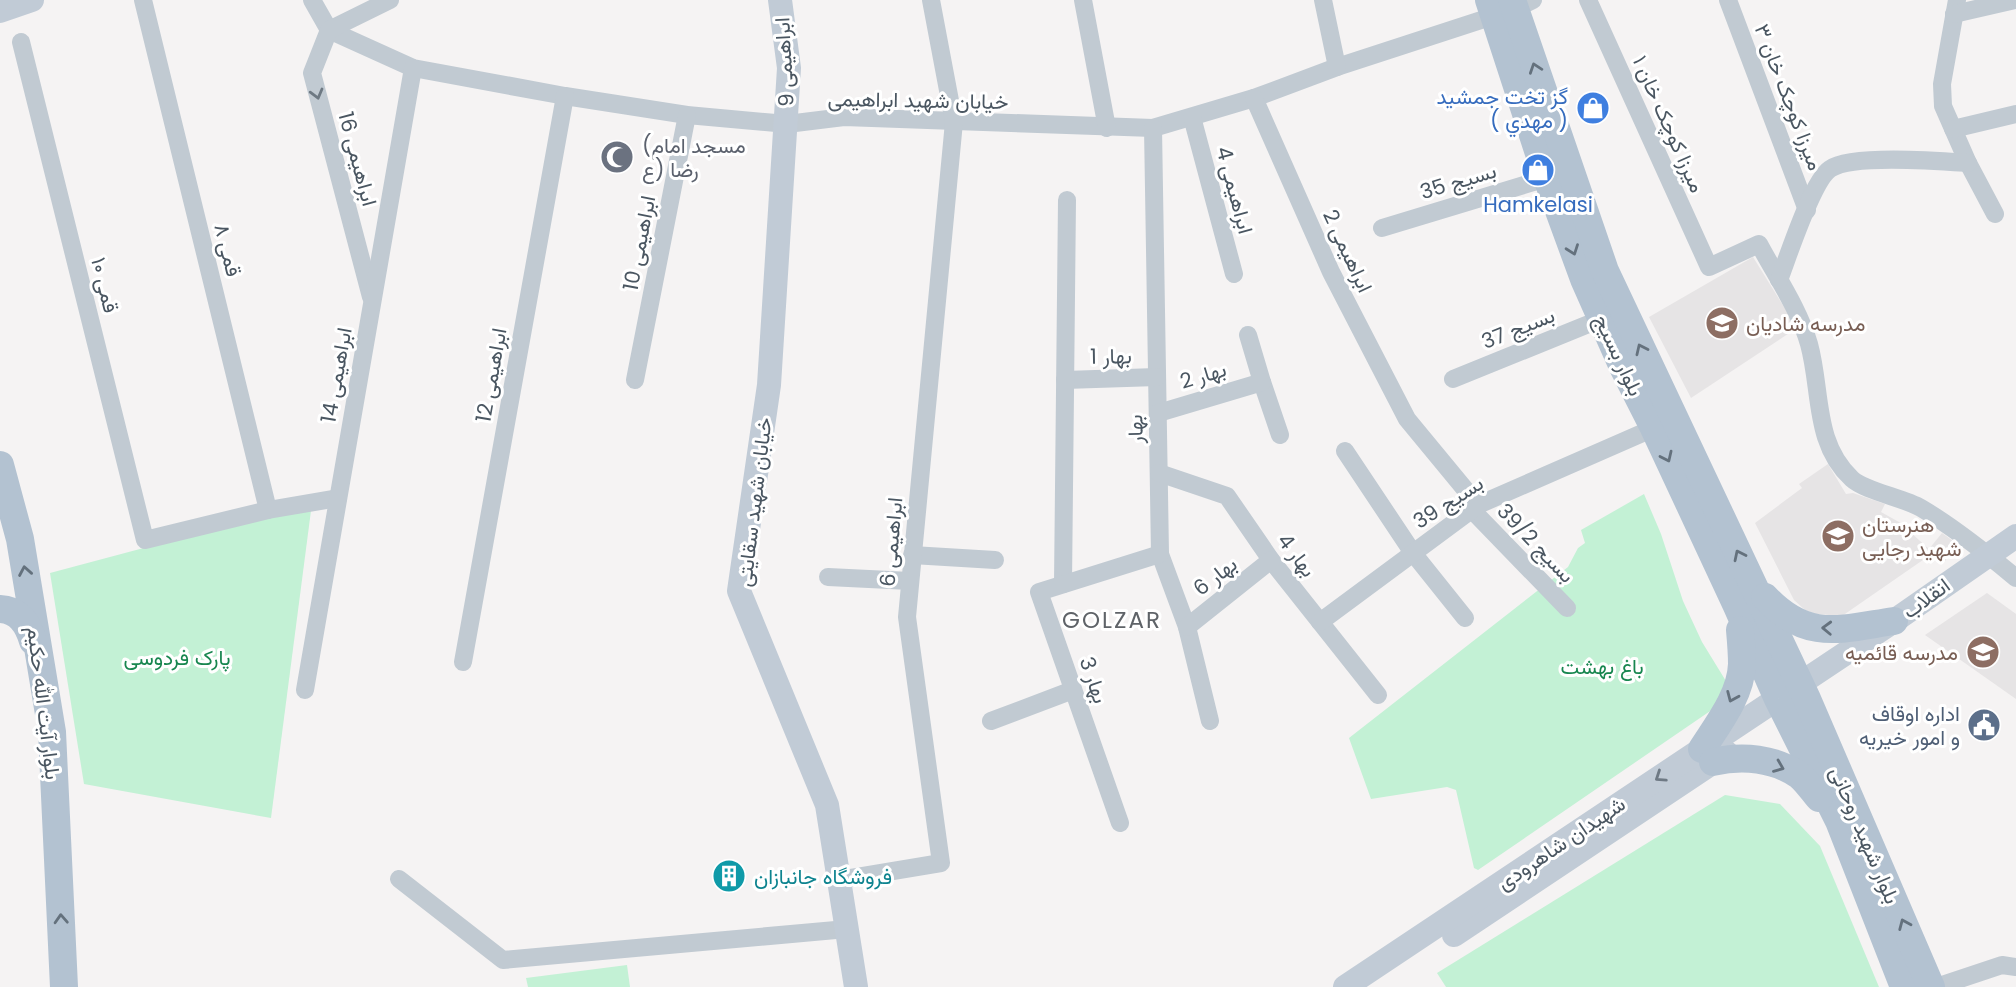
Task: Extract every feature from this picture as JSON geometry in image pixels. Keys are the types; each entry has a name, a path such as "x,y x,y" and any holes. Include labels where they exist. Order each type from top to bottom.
{"main road":[{"path":"0,11 32,0"},
{"name":"ابراهیمی 9","path":"780,0 789,68 787,124"},
{"name":"بلوار بسیج","path":"1508,5 1513,39 1547,178 1584,279 1654,428 1745,595"},
{"name":"بلوار بسیج","path":"1513,39 1605,271 1788,698"},
{"name":"خیابان شهید سقایتی","path":"787,124 769,386 739,591 827,805 856,987"},
{"name":"بلوار آیت الله حکیم","path":"0,465 20,539 52,732 64,987"},
{"name":"انقلاب","path":"1788,698 1987,554 2016,536"},
{"path":"1839,821 1801,777 1780,765 1755,759 1708,756 1737,690 1742,666 1745,595 1794,621 1827,630 1894,621"},
{"path":"0,608 16,612 28,626 43,670"},
{"name":"شهیدان شاهرودی","path":"1375,987 1788,698"},
{"name":"بلوار شهید روحانی","path":"1788,698 1904,987"},
{"name":"بلوار شهید روحانی","path":"1788,698 1933,987"},
{"name":"شهیدان شاهرودی","path":"1345,987 1708,756"}],"street":[{"name":"قمی ۸","path":"143,0 268,510"},
{"path":"312,0 329,30 390,0"},
{"name":"ابراهیمی 6","path":"839,880 941,863 906,617 954,122 931,0"},
{"path":"1083,0 1107,128"},
{"path":"1324,0 1337,67"},
{"name":"میرزا کوچک خان ۱","path":"1588,0 1709,267 1759,244 1779,280"},
{"name":"میرزا کوچک خان ۳","path":"1728,0 1807,210"},
{"path":"1995,214 1968,163 1943,106 1942,84 1955,7 2015,0"},
{"name":"خیابان شهید ابراهیمی","path":"329,30 413,68 687,115 787,124 844,117 1153,128 1254,98 1508,5"},
{"name":"ابراهیمی 16","path":"329,30 312,73 372,302"},
{"name":"قمی ۱۰","path":"21,42 145,540 268,510"},
{"name":"ابراهیمی 14","path":"305,690 413,68"},
{"name":"ابراهیمی 12","path":"463,662 565,96"},
{"name":"ابراهیمی 2","path":"1254,98 1331,272 1407,419 1475,507"},
{"path":"1953,129 2016,114"},
{"name":"ابراهیمی 10","path":"635,380 687,115"},
{"name":"ابراهیمی 4","path":"1192,117 1234,274"},
{"name":"بهار","path":"1153,128 1160,554 1187,626 1210,722"},
{"path":"1968,163 1907,159 1832,167 1823,175 1814,192 1779,280 1810,345 1821,418 1827,443 1838,465 1854,482 1919,507 1987,554 2016,578"},
{"name":"بسیج 35","path":"1382,228 1547,178"},
{"path":"1063,584 1068,200"},
{"name":"بسیج 37","path":"1453,379 1601,319"},
{"path":"1248,335 1280,435"},
{"name":"بهار 1","path":"1065,380 1157,377"},
{"name":"بهار 2","path":"1158,413 1262,382"},
{"name":"بسیج 39","path":"1320,622 1475,507 1654,428"},
{"path":"1345,451 1413,553 1465,618"},
{"name":"بهار 4","path":"1159,473 1227,496 1271,560 1378,695"},
{"path":"268,510 338,498"},
{"name":"بسیج 39/2","path":"1475,507 1567,608"},
{"name":"بهار 3","path":"1120,824 1039,592 1160,554"},
{"path":"912,555 995,560"},
{"name":"بهار 6","path":"1187,626 1271,560"},
{"path":"828,577 910,582"},
{"path":"991,721 1073,690"},
{"path":"399,879 503,960 847,929"},
{"path":"1933,987 2002,965 2016,967"}],"shaded area":[{"name":"مدرسه شادیان","path":"1753,257 1797,328 1691,398 1649,317"},
{"name":"هنرستان شهید رجایی","path":"1828,464 1846,494 1853,493 1885,504 1881,512 1899,522 1929,549 1942,533 1960,546 1954,555 1950,554 1945,561 1933,553 1842,616 1816,614 1805,610 1794,600 1755,523 1802,488 1799,484"},
{"name":"مدرسه قائمیه","path":"1987,593 2016,614 2016,699 1925,635"}],"green space":[{"name":"باغ بهشت","path":"1644,494 1661,534 1683,601 1702,642 1729,686 1719,705 1478,870 1474,868 1456,790 1447,787 1371,799 1349,738 1568,567 1578,548 1585,543 1581,530"},
{"name":"پارک فردوسی","path":"312,503 271,818 84,784 50,573"},
{"path":"1725,795 1780,804 1820,846 1879,987 1446,987 1437,973"},
{"path":"627,965 630,987 528,987 526,978"}],"place":[{"name":"گز تخت جمشيد ( مهدي )","path":"1593,108"},
{"name":"(مسجد امام رضا (ع","path":"617,157"},
{"name":"Hamkelasi","path":"1538,170"},
{"name":"مدرسه شادیان","path":"1722,323"},
{"name":"هنرستان شهید رجایی","path":"1838,536"},
{"name":"مدرسه قائمیه","path":"1983,652"},
{"name":"اداره اوقاف و امور خیریه","path":"1984,725"},
{"name":"فروشگاه جانبازان","path":"729,876"}],"district":[{"name":"GOLZAR","path":"1112,620"}]}
